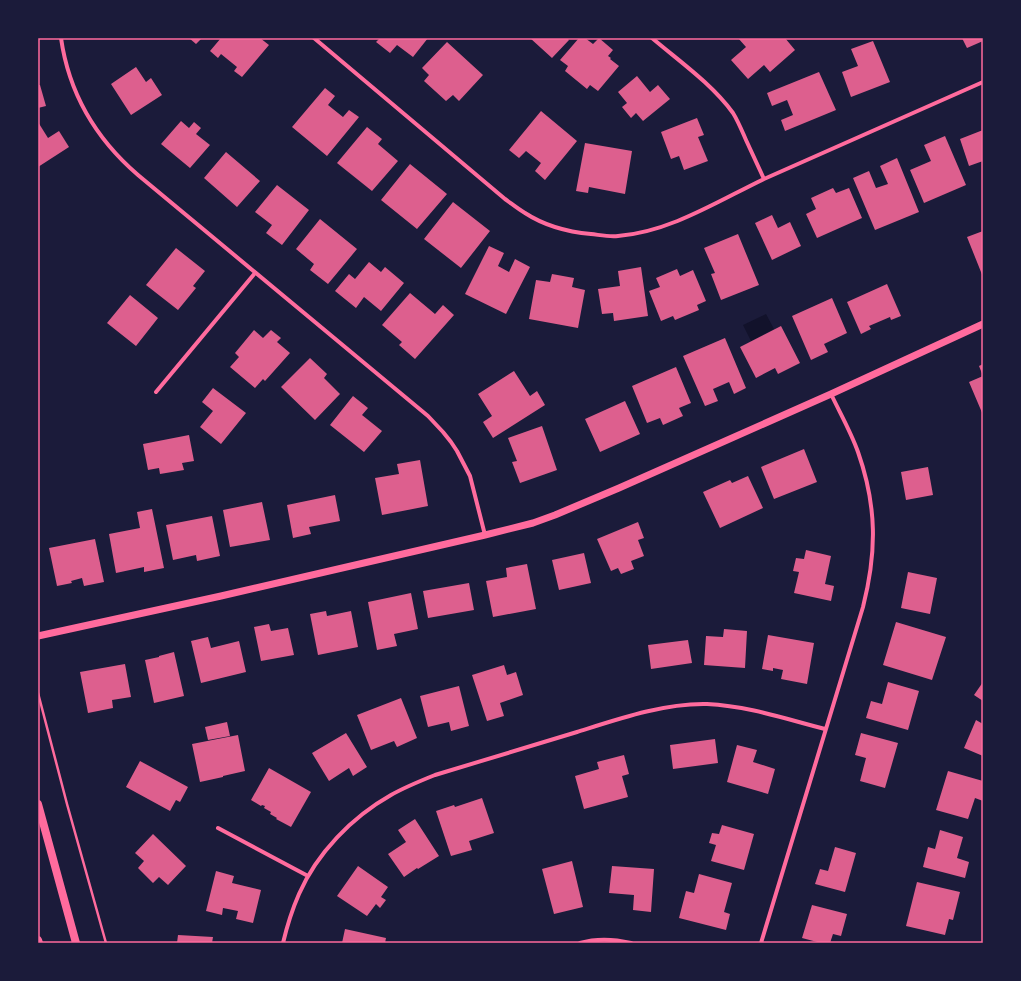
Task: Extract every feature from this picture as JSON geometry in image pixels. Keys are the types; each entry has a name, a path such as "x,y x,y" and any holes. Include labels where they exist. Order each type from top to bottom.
{"main road":[{"path":"38,804 76,943"}],"street":[{"path":"61,38 65,60 75,92 92,123 113,152 138,175 428,416 444,432 457,451 470,476 485,535"},
{"path":"314,38 506,199 526,214 552,226 566,230 603,236 616,236 647,231 680,220 764,179 983,82"},
{"path":"652,38 701,79 726,104 739,124 764,179"},
{"path":"156,392 255,273"},
{"path":"38,636 222,596 533,523 619,488 831,394 983,324"},
{"path":"760,943 863,606 870,573 873,545 873,518 871,505 862,464 831,394"},
{"path":"283,943 294,906 308,876 330,846 353,822 377,803 404,788 435,775 622,718 674,707 705,704 732,706 767,713 825,729"},
{"path":"218,828 308,876"},
{"path":"580,943 592,940 611,939 631,943"}],"path":[{"path":"38,693 106,943"}],"shaded area":[{"path":"766,314 774,329 751,341 743,325"}],"building":[{"path":"189,38 202,38 196,44"},
{"path":"221,38 260,38 269,45 242,77 234,71 237,67 221,54 218,58 210,51"},
{"path":"380,38 428,38 413,57 397,45 390,53 376,42"},
{"path":"530,38 567,38 569,40 552,58"},
{"path":"579,38 585,38 593,44 599,38 613,50 608,56 619,66 598,91 590,85 587,89 565,71 568,66 560,60"},
{"path":"738,38 785,38 795,50 770,72 764,65 748,79 731,60 746,47"},
{"path":"962,38 983,38 983,41 967,48"},
{"path":"873,41 890,82 851,97 842,72 858,66 851,49"},
{"path":"447,42 483,75 459,101 453,95 446,101 424,81 429,75 422,68"},
{"path":"136,67 146,82 151,78 162,95 131,115 111,84"},
{"path":"819,72 836,110 785,131 781,120 793,115 787,100 772,106 767,93"},
{"path":"637,76 650,92 658,85 670,99 643,121 636,113 631,118 622,107 627,103 618,92"},
{"path":"38,85 40,85 46,106 38,108"},
{"path":"325,88 335,96 328,105 343,117 349,110 359,117 327,156 292,127"},
{"path":"541,111 577,141 545,180 535,171 541,163 526,151 519,158 509,150"},
{"path":"697,118 704,135 698,137 708,161 684,170 679,156 671,159 661,132"},
{"path":"181,121 189,128 194,122 201,128 196,134 210,145 190,168 161,144"},
{"path":"38,122 48,138 59,131 69,147 38,167"},
{"path":"367,127 382,139 378,144 398,161 372,191 337,163"},
{"path":"983,130 983,161 969,166 960,139"},
{"path":"945,136 966,185 924,203 910,170 931,161 924,145"},
{"path":"585,143 632,151 625,194 589,187 588,193 576,191"},
{"path":"226,152 260,181 237,207 204,178"},
{"path":"897,158 919,212 875,230 853,178 869,171 876,188 888,184 880,166"},
{"path":"410,164 447,194 417,229 381,200"},
{"path":"277,185 309,210 282,245 266,233 272,225 255,212"},
{"path":"833,188 836,193 849,188 862,218 817,238 806,214 816,209 811,198"},
{"path":"453,202 490,231 461,268 424,239"},
{"path":"772,215 778,228 790,222 801,246 772,260 755,223"},
{"path":"320,219 357,249 328,284 310,270 314,264 296,249"},
{"path":"983,231 983,277 967,237"},
{"path":"738,234 759,285 721,300 711,274 715,273 704,248"},
{"path":"489,246 504,253 498,266 509,272 515,259 530,267 506,314 465,294"},
{"path":"176,248 205,271 193,286 196,288 178,310 146,285"},
{"path":"369,262 381,272 385,267 404,283 381,311 364,297 356,308 335,291 349,274 355,279"},
{"path":"641,267 648,316 614,321 613,313 602,314 598,289 620,286 618,271"},
{"path":"677,269 680,276 693,270 706,301 697,305 699,310 675,320 673,316 661,321 649,291 660,287 656,278"},
{"path":"552,274 574,278 572,287 585,290 578,328 529,319 536,280 550,282"},
{"path":"887,284 901,316 891,320 890,317 869,326 871,329 861,334 847,302"},
{"path":"410,293 435,314 443,305 454,315 415,359 399,345 402,342 382,325"},
{"path":"130,295 158,318 136,346 107,323"},
{"path":"832,298 847,333 824,344 828,352 811,360 792,316"},
{"path":"781,326 800,363 778,374 775,368 756,378 740,347"},
{"path":"254,330 263,338 271,330 281,338 277,342 290,353 265,381 263,379 255,388 230,367 239,357 235,353"},
{"path":"725,338 746,388 734,394 729,382 713,389 718,401 705,406 683,356"},
{"path":"310,358 327,374 324,378 340,394 315,420 281,387"},
{"path":"983,364 983,376 979,366"},
{"path":"676,367 691,403 679,408 683,416 663,425 660,418 647,423 632,386"},
{"path":"514,371 530,396 537,391 545,405 493,438 483,422 492,416 478,394"},
{"path":"983,376 983,415 969,382"},
{"path":"213,388 246,413 221,444 200,427 213,411 202,402"},
{"path":"353,396 368,408 362,415 382,431 364,452 330,425"},
{"path":"625,401 640,434 600,452 585,419"},
{"path":"542,426 557,470 520,483 512,462 517,461 508,438"},
{"path":"189,435 194,461 182,463 184,470 160,474 159,468 148,470 143,444"},
{"path":"804,449 817,482 774,499 761,467"},
{"path":"420,460 428,506 382,515 375,478 399,474 397,464"},
{"path":"928,467 933,495 906,500 901,472"},
{"path":"748,476 763,508 720,528 703,492 730,480 732,483"},
{"path":"335,495 340,521 309,527 311,534 293,538 287,505"},
{"path":"262,502 270,540 230,547 223,510"},
{"path":"152,509 164,568 144,572 144,567 116,573 109,534 140,528 137,512"},
{"path":"212,516 220,556 197,561 196,555 173,560 166,525"},
{"path":"638,522 644,538 638,540 644,556 631,561 634,569 621,574 618,568 611,571 597,539"},
{"path":"95,539 104,582 84,586 82,578 71,581 72,583 57,586 49,548"},
{"path":"806,550 831,556 825,584 834,586 831,601 794,593 799,572 793,571 796,558 804,559"},
{"path":"584,553 591,583 559,590 552,560"},
{"path":"527,564 536,609 493,617 486,581 507,577 506,568"},
{"path":"908,572 937,578 930,614 901,608"},
{"path":"469,583 474,610 428,618 423,591"},
{"path":"411,593 418,629 394,634 397,646 377,650 368,602"},
{"path":"326,611 327,616 351,611 358,647 318,655 310,614"},
{"path":"896,622 946,637 932,680 883,665"},
{"path":"269,624 271,631 288,628 294,655 261,661 254,627"},
{"path":"724,629 747,631 745,668 704,665 706,636 723,637"},
{"path":"768,635 814,643 807,684 781,679 783,670 773,668 773,671 762,669"},
{"path":"208,637 211,648 239,641 246,672 201,683 191,641"},
{"path":"688,640 692,663 651,669 648,645"},
{"path":"174,652 184,696 154,703 145,660"},
{"path":"125,664 131,697 112,700 113,708 88,713 80,672"},
{"path":"504,665 507,675 516,672 523,695 500,703 504,716 487,721 472,675"},
{"path":"888,682 919,691 908,730 866,718 871,701 882,704"},
{"path":"983,682 983,701 974,695"},
{"path":"459,686 469,726 451,731 449,722 428,727 420,696"},
{"path":"401,698 417,738 397,747 394,741 371,750 357,715"},
{"path":"976,720 983,724 983,756 964,748"},
{"path":"227,722 230,736 208,740 205,727"},
{"path":"346,733 367,767 353,776 349,768 329,781 312,753"},
{"path":"861,733 898,743 885,788 860,781 866,758 855,755"},
{"path":"238,735 245,771 200,782 192,744"},
{"path":"715,739 718,763 673,769 670,745"},
{"path":"737,745 757,750 753,762 775,769 768,794 727,782"},
{"path":"624,755 629,774 622,776 628,797 584,809 575,776 599,769 597,762"},
{"path":"140,761 188,787 180,802 176,800 170,811 126,787"},
{"path":"269,768 311,792 291,827 276,819 277,818 270,814 271,812 264,808 265,806 261,806 251,800"},
{"path":"948,771 983,781 983,801 975,798 968,819 936,810"},
{"path":"482,798 494,833 469,841 472,850 451,856 436,811 454,805 455,807"},
{"path":"415,819 439,856 404,877 388,854 406,842 398,830"},
{"path":"722,825 754,834 744,870 711,861 716,845 709,843 712,833 719,834"},
{"path":"940,830 963,837 957,858 969,862 965,878 923,867 928,847 935,849"},
{"path":"153,834 186,866 168,885 159,877 153,883 138,868 144,861 135,853"},
{"path":"835,847 856,853 845,892 815,884 820,869 828,871"},
{"path":"572,861 583,907 554,914 542,869"},
{"path":"358,866 388,887 381,897 386,900 380,908 376,904 367,916 337,896"},
{"path":"612,866 654,869 651,912 633,910 634,895 609,893"},
{"path":"216,871 234,876 232,883 261,890 253,923 236,919 238,911 223,908 222,915 206,911"},
{"path":"699,874 732,883 724,912 730,914 726,930 679,918 686,891 694,893"},
{"path":"917,882 960,892 953,920 949,919 945,935 906,926"},
{"path":"812,905 847,914 841,936 833,934 830,943 821,943 802,938"},
{"path":"345,929 386,938 385,943 342,943"},
{"path":"178,935 213,937 212,943 177,943"}]}
